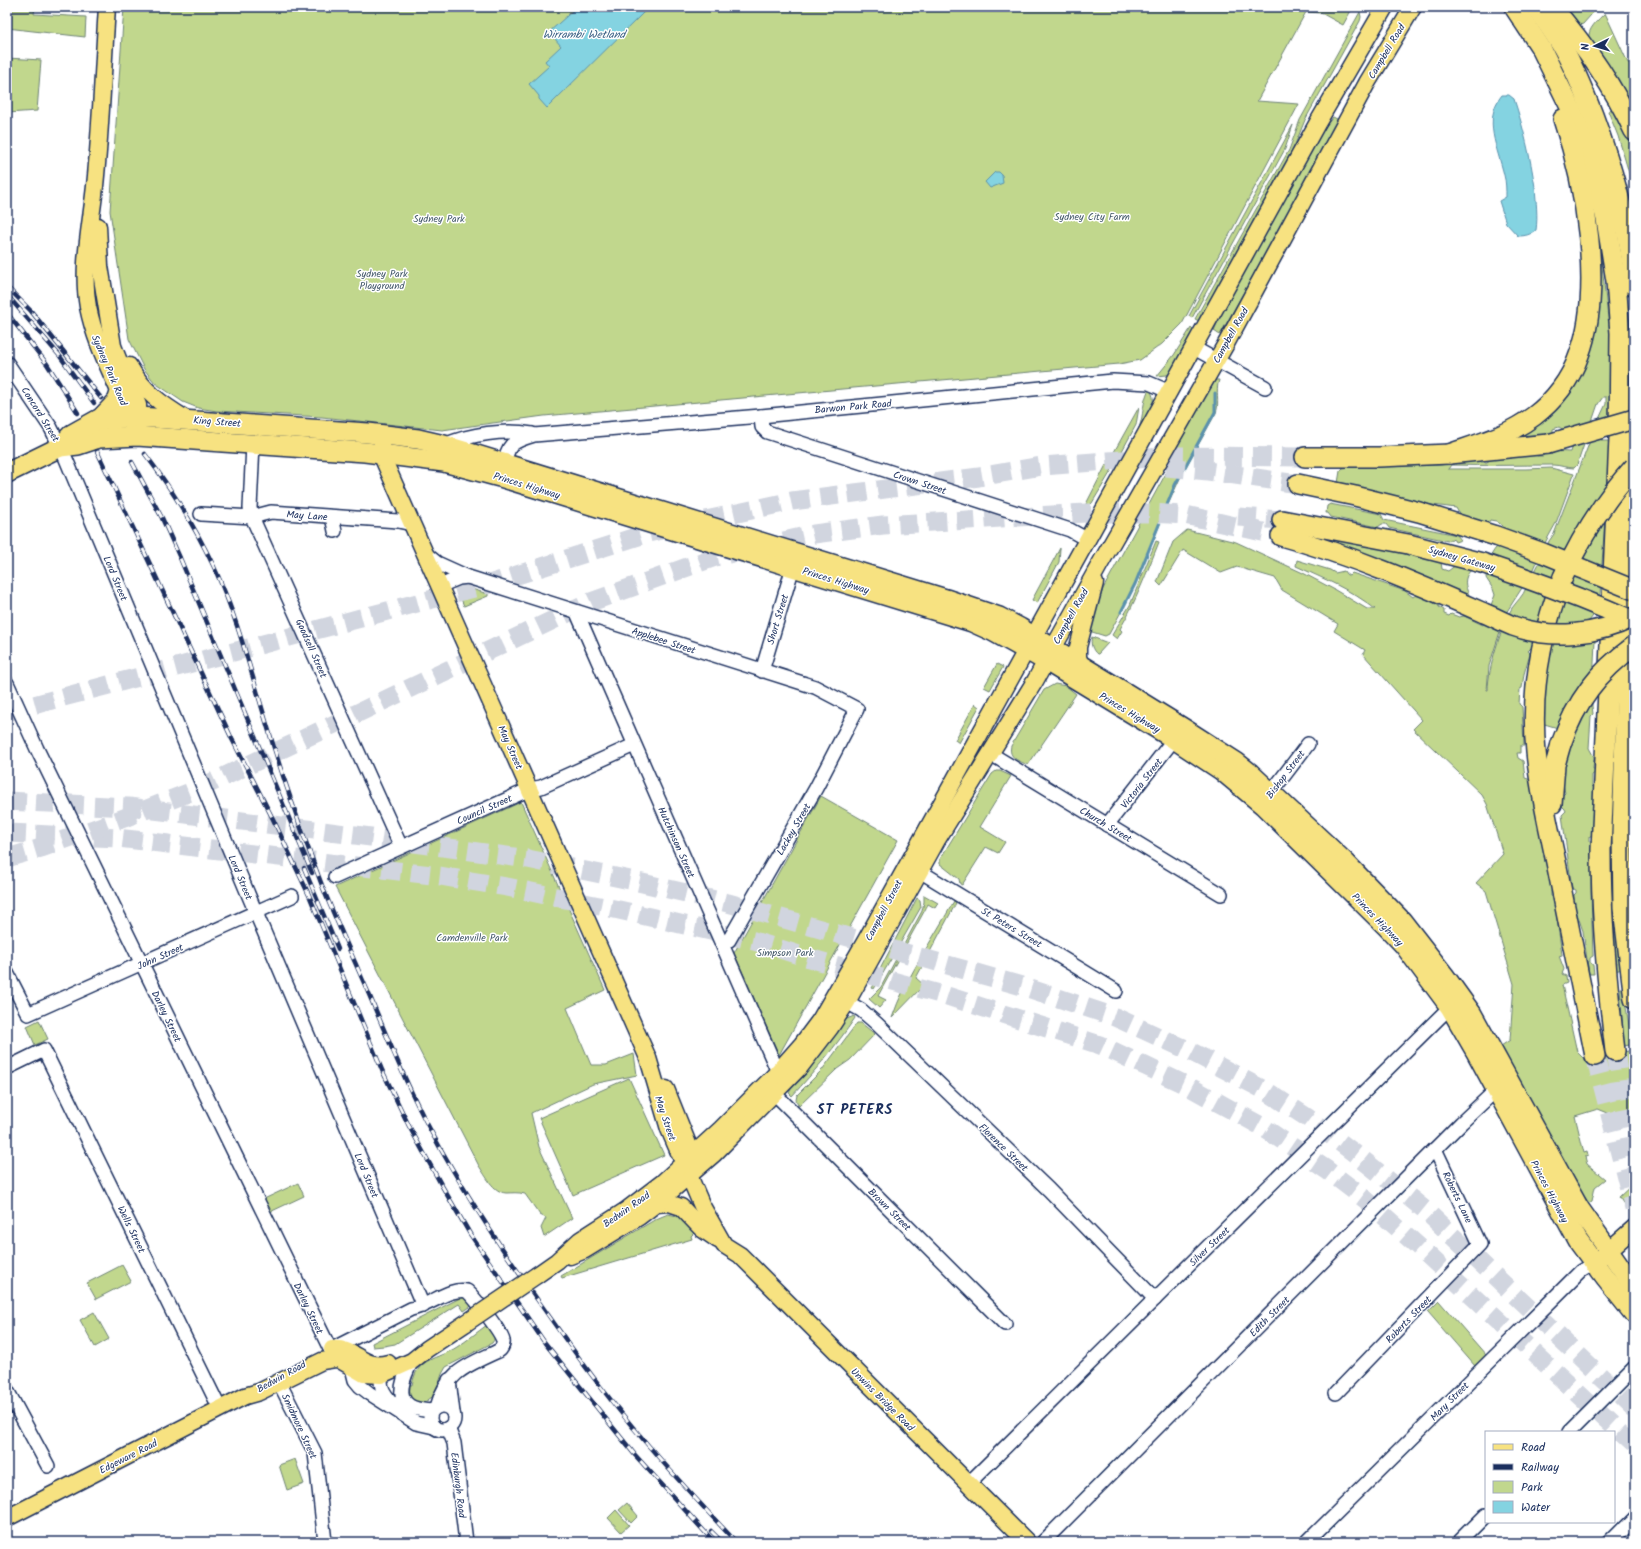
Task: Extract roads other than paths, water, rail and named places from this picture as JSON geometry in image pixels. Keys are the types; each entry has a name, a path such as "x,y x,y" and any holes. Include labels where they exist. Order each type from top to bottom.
{"highway":[{"path":"1449,454 1501,436 1536,415 1557,394 1569,377 1579,356 1585,336 1589,314 1590,254 1586,218 1579,177 1568,133 1539,56 1507,7"},
{"path":"1514,7 1545,55 1571,109 1592,163 1606,219 1616,281 1620,333 1619,438 1601,850 1601,907 1606,977 1615,1051"},
{"path":"1536,7 1563,48 1581,85 1606,150 1626,228 1634,286"},
{"path":"1552,7 1577,35 1591,56 1622,104 1634,131"},
{"name":"King Street","path":"60,447 72,434 97,420 135,417 186,419 383,435"},
{"path":"1305,457 1379,457 1449,454 1548,444 1634,419"},
{"path":"1634,430 1622,835 1623,908 1634,1000"},
{"name":"Princes Highway","path":"383,435 418,439 444,445 969,606 999,617 1031,644 1267,799 1346,863 1402,921 1444,975 1472,1014 1579,1208 1634,1286"},
{"name":"King Street","path":"7,473 60,447 99,438 137,436 381,454"},
{"name":"Princes Highway","path":"381,454 444,462 504,463 793,567 972,622 992,631 1031,644"},
{"path":"1595,1056 1538,768 1534,716 1536,686 1541,652 1550,612 1563,577 1581,539 1595,515 1634,467"},
{"path":"1298,484 1355,496 1418,512 1496,536 1543,553 1634,590"},
{"name":"Sydney Gateway","path":"1634,617 1614,626 1597,631 1562,634 1529,630 1513,626 1414,582 1352,558 1282,528 1408,544 1482,563 1537,582 1605,608 1634,621"},
{"path":"1559,879 1551,817 1555,765 1561,744 1567,726 1578,703 1595,680 1618,657 1634,646"},
{"name":"Princes Highway","path":"1049,655 1081,666 1183,728 1236,762 1250,773 1267,799 1404,945 1450,1007 1464,1029 1574,1234 1594,1263 1634,1314"}],"main road":[{"name":"Sydney Park Road","path":"107,7 94,187 90,216 86,288 88,305 96,339 119,391 135,417"},
{"path":"1031,644 1318,122 1385,7"},
{"name":"Campbell Road","path":"1049,655 1177,431 1367,83 1413,7"},
{"name":"Sydney Park Road","path":"94,187 100,266 110,325 115,351 138,405 135,417 137,436"},
{"name":"Sydney Park Road","path":"110,325 128,364 144,389 161,403 186,419"},
{"path":"97,420 116,400 119,391"},
{"name":"May Street","path":"383,435 381,454 648,1058 669,1129 691,1166"},
{"path":"1081,666 1078,657 1078,647 1100,564"},
{"name":"Campbell Street","path":"691,1166 733,1137 775,1094 800,1067 830,1028 847,1002 914,867 1031,644"},
{"name":"Campbell Street","path":"691,1166 778,1072 820,1020 863,947 914,867 959,804 991,754 1049,655"},
{"name":"Bedwin Road","path":"250,1394 256,1387 332,1349 347,1351 353,1362 364,1374 412,1361 427,1349 557,1261 580,1240 638,1201 663,1182 691,1166"},
{"name":"Bedwin Road","path":"557,1261 585,1250 611,1235 656,1204 691,1166"},
{"name":"Unwins Bridge Road","path":"691,1166 709,1221 724,1245 740,1255 1027,1542"},
{"name":"Unwins Bridge Road","path":"691,1166 740,1255"},
{"path":"656,1204 669,1203 681,1207 702,1229 724,1245"},
{"path":"1594,1263 1634,1228"},
{"name":"Bedwin Road","path":"383,1370 408,1354 427,1349"},
{"name":"Bedwin Road","path":"250,1394 259,1392 322,1361 335,1359 353,1362"},
{"name":"Edgeware Road","path":"7,1518 250,1394"}],"street":[{"path":"1194,348 1265,387"},
{"name":"Concord Street","path":"7,363 51,428 60,447"},
{"name":"Barwon Park Road","path":"504,463 515,441 534,435 761,416 1113,381 1149,383 1170,392"},
{"name":"Crown Street","path":"761,416 762,427 766,432 1070,530 1088,540"},
{"name":"Barwon Park Road","path":"444,445 462,438 516,431 534,435"},
{"path":"495,434 503,438 504,463"},
{"name":"Goodsell Street","path":"253,444 250,508 252,517 401,847"},
{"name":"Lord Street","path":"60,447 422,1307"},
{"name":"May Lane","path":"201,514 252,517 271,512 398,521 412,524"},
{"path":"332,517 335,531"},
{"name":"Applebee Street","path":"426,554 437,563 468,577 577,613 815,687 857,709"},
{"name":"Short Street","path":"762,671 793,567"},
{"path":"440,586 459,578 468,577"},
{"name":"Hutchinson Street","path":"577,613 778,1072"},
{"name":"Darley Street","path":"7,683 37,749 332,1349"},
{"name":"Lackey Street","path":"723,945 729,940 816,788 857,709"},
{"name":"Victoria Street","path":"1107,826 1174,739"},
{"name":"Bishop Street","path":"1267,799 1308,744"},
{"name":"Council Street","path":"335,877 530,789 541,786 634,745"},
{"name":"Church Street","path":"991,754 1221,894"},
{"name":"St Peters Street","path":"914,867 1116,991"},
{"name":"John Street","path":"7,973 28,1014 292,896"},
{"name":"Florence Street","path":"847,1002 861,1010 876,1023 1049,1190 1156,1299"},
{"name":"Silver Street","path":"968,1484 1450,1007"},
{"name":"Wells Street","path":"7,1068 44,1050 220,1409"},
{"name":"Edith Street","path":"1043,1542 1435,1149 1496,1090"},
{"name":"Brown Street","path":"775,1094 1005,1324"},
{"name":"Roberts Lane","path":"1435,1149 1480,1244"},
{"name":"Roberts Street","path":"1336,1393 1480,1244"},
{"name":"Mary Street","path":"1307,1542 1581,1271 1594,1263"},
{"path":"332,1349 411,1309 422,1307 451,1293 465,1291 469,1293 492,1322 503,1343 500,1350 462,1369 452,1376 440,1396 430,1419 434,1427"},
{"path":"422,1307 414,1315 362,1342 353,1362 355,1380 360,1386 416,1423 440,1430 448,1428 454,1420 449,1380"},
{"path":"412,1361 402,1382 402,1391 407,1404 411,1406 434,1409 444,1406 451,1409 453,1413"},
{"path":"1571,1431 1634,1368"},
{"path":"383,1370 380,1385 390,1401 404,1415"},
{"name":"Smidmore Street","path":"279,1382 315,1454 325,1542"},
{"path":"7,1390 48,1466"},
{"name":"Edinburgh Road","path":"448,1428 454,1443 466,1542"},
{"path":"1459,1542 1485,1516"},
{"path":"1610,1542 1634,1518"}],"water":[{"name":"Wirrambi Wetland","path":"577,7 646,7 646,10 547,108 529,84 549,66 545,61 561,46 549,32"},
{"path":"1502,95 1509,95 1514,99 1521,121 1535,187 1537,214 1536,230 1532,233 1518,236 1506,223 1499,201 1506,197 1506,183 1495,145 1492,124 1496,104"},
{"path":"995,172 999,172 1002,175 1003,183 990,188 985,182"}],"waterway":[{"path":"1121,612 1135,584 1175,485 1215,412 1215,393"}],"tunnel":[{"path":"7,712 489,584 648,533 792,501 979,477 1042,466 1175,456 1305,457"},
{"path":"1166,467 1208,471 1298,484"},
{"path":"7,858 41,848 127,817 198,789 591,602 715,557 814,534 883,525 1086,513 1149,513 1185,515 1281,536"},
{"path":"1238,517 1282,520"},
{"path":"7,801 129,807 371,837 528,859 630,880 728,903 1022,986 1115,1017 1190,1051 1266,1091 1308,1118 1425,1210 1634,1408"},
{"path":"7,833 118,838 440,876 507,887 619,910 754,941 809,958 947,996 1100,1045 1188,1086 1261,1126 1327,1170 1365,1199 1418,1246 1634,1445"},
{"path":"1615,1051 1623,1104 1634,1160"},
{"path":"1595,1056 1634,1208"}],"railway":[{"path":"7,287 31,311 101,398"},
{"path":"7,295 59,355 94,403"},
{"path":"7,313 47,364 78,413"},
{"path":"97,451 232,739 273,819 309,895 382,1070 409,1126 442,1186 470,1234 545,1343 635,1455 714,1542"},
{"path":"145,454 174,495 191,523 207,552 223,587 244,646 287,788 323,888 416,1103 435,1139 496,1240 590,1373 649,1446 736,1542"},
{"path":"132,462 162,518 180,558 312,873"},
{"path":"304,868 338,949"},
{"path":"711,1531 722,1542"}],"district":[{"name":"ST PETERS","path":"855,1109"}],"park label":[{"name":"Sydney City Farm","path":"1092,216"},
{"name":"Sydney Park","path":"439,218"},
{"name":"Sydney Park Playground","path":"382,278"},
{"name":"Camdenville Park","path":"472,937"},
{"name":"Simpson Park","path":"785,952"}]}
